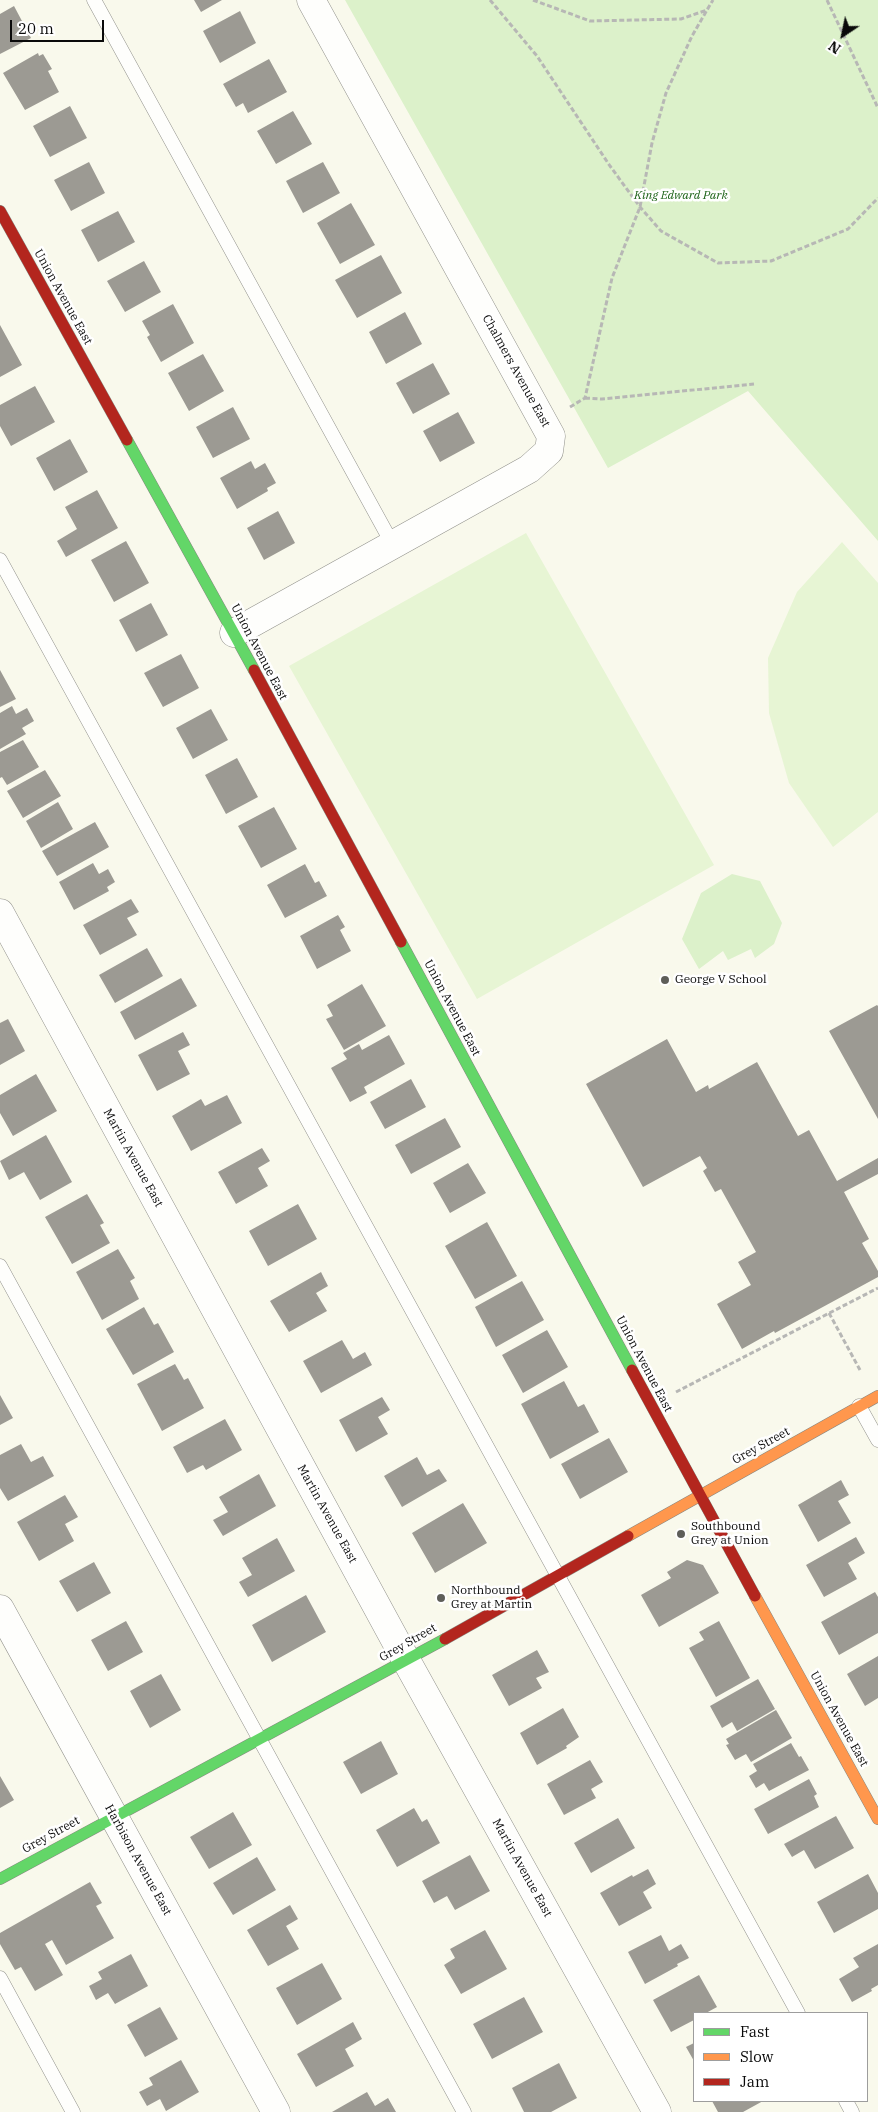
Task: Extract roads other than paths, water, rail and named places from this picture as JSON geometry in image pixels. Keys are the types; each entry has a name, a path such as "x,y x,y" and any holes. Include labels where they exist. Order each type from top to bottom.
{"street":[{"name":"Chalmers Avenue East","path":"234,634 539,462 549,451 551,436 311,0"},
{"name":"Union Avenue East","path":"0,211 234,634 700,1496 878,1818"},
{"name":"Martin Avenue East","path":"0,913 406,1660 657,2112"},
{"name":"Grey Street","path":"0,1879 114,1816 259,1741 878,1396"},
{"name":"Harbison Avenue East","path":"0,1609 276,2112"}],"lane":[{"path":"94,0 394,545"},
{"path":"0,560 797,2012"},
{"path":"0,1266 464,2112"},
{"path":"859,1406 878,1440"},
{"path":"0,1978 74,2112"}],"place":[{"name":"George V School","path":"665,980"},
{"name":"Southbound Grey at Union","path":"681,1534"},
{"name":"Northbound Grey at Martin","path":"441,1598"}],"park label":[{"name":"King Edward Park","path":"681,196"}]}
